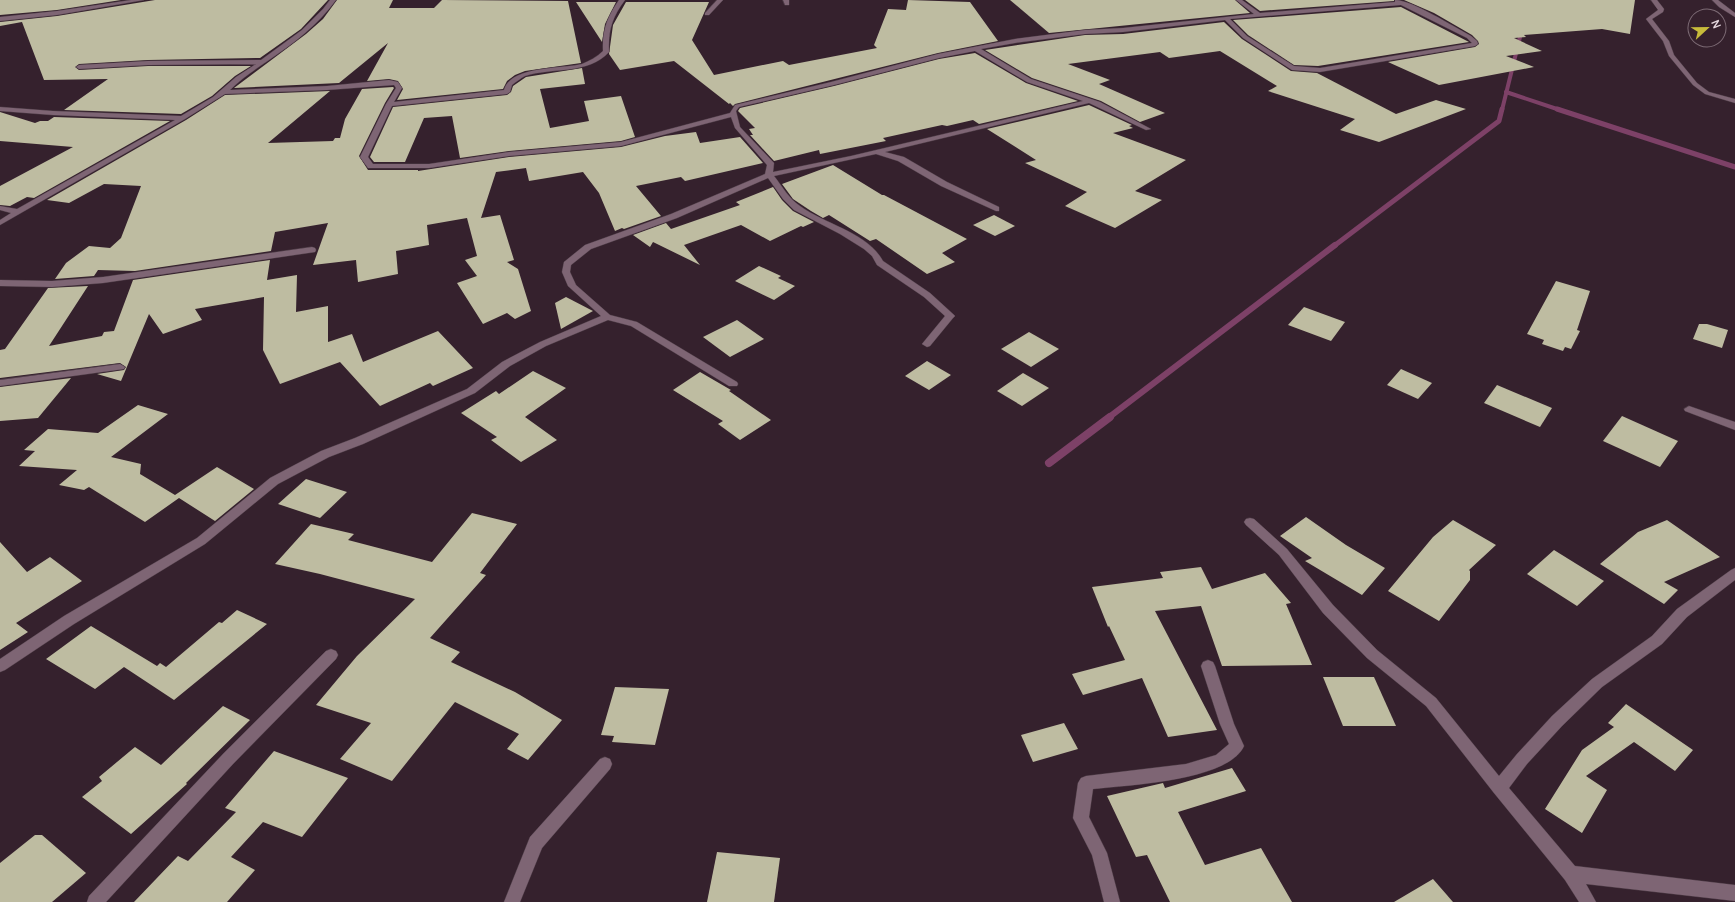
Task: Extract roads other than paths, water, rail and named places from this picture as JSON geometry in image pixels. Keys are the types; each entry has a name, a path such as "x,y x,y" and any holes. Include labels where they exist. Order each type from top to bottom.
{"street":[{"path":"0,19 58,13 141,0"},
{"path":"0,223 184,118 224,92 241,76 263,62 326,11 333,0"},
{"path":"389,104 507,92 509,84 523,75 584,65 599,58 606,52 605,30 611,14 622,0"},
{"path":"707,14 720,0"},
{"path":"1239,0 1260,16"},
{"path":"1226,18 1245,37 1292,68 1320,70 1475,44 1475,42 1469,37 1394,0"},
{"path":"1654,0 1662,11 1649,19 1666,41 1671,55 1695,84 1707,93 1735,101"},
{"path":"1715,0 1735,15"},
{"path":"769,175 771,165 737,127 735,114 733,111 737,106 938,56 1048,36 1123,30 1226,18 1402,3"},
{"path":"976,49 996,60 1010,72 1032,82 1089,100 1113,110 1148,129"},
{"path":"79,67 148,63 263,62"},
{"path":"224,92 327,88 389,82 396,83 399,88 389,104 364,157 370,166 429,166 509,154 621,144 721,116 735,114"},
{"path":"733,384 634,324 607,317 572,286 566,272 567,264 588,247 674,216 769,175 876,152 1089,100"},
{"path":"0,109 53,113 184,118"},
{"path":"876,152 901,159 944,184 996,209"},
{"path":"769,175 796,208 853,238 879,257 880,263 927,296 950,316 927,344"},
{"path":"0,208 18,212"},
{"path":"0,283 67,283 139,276 207,264 312,250"},
{"path":"0,666 69,620 201,541 274,481 324,454 360,441 471,391 506,364 543,344 607,317"},
{"path":"0,382 120,367"},
{"path":"1689,409 1735,426"},
{"path":"1250,522 1283,552 1328,609 1372,654 1431,702 1499,788 1571,874 1588,902"},
{"path":"1499,788 1522,759 1557,721 1597,683 1657,640 1682,613 1735,573"},
{"path":"95,902 228,759 331,655"},
{"path":"1112,902 1099,853 1081,818 1086,782 1186,771 1222,760 1237,746 1227,724 1208,666"},
{"path":"512,902 536,844 605,764"},
{"path":"1571,874 1735,893"}],"waterway":[{"path":"1506,92 1522,29"},
{"path":"1502,110 1506,92"},
{"path":"1506,92 1557,109"},
{"path":"1334,246 1499,121 1502,109"},
{"path":"1557,109 1735,167"},
{"path":"1108,418 1335,245"},
{"path":"1049,463 1110,417"}]}
